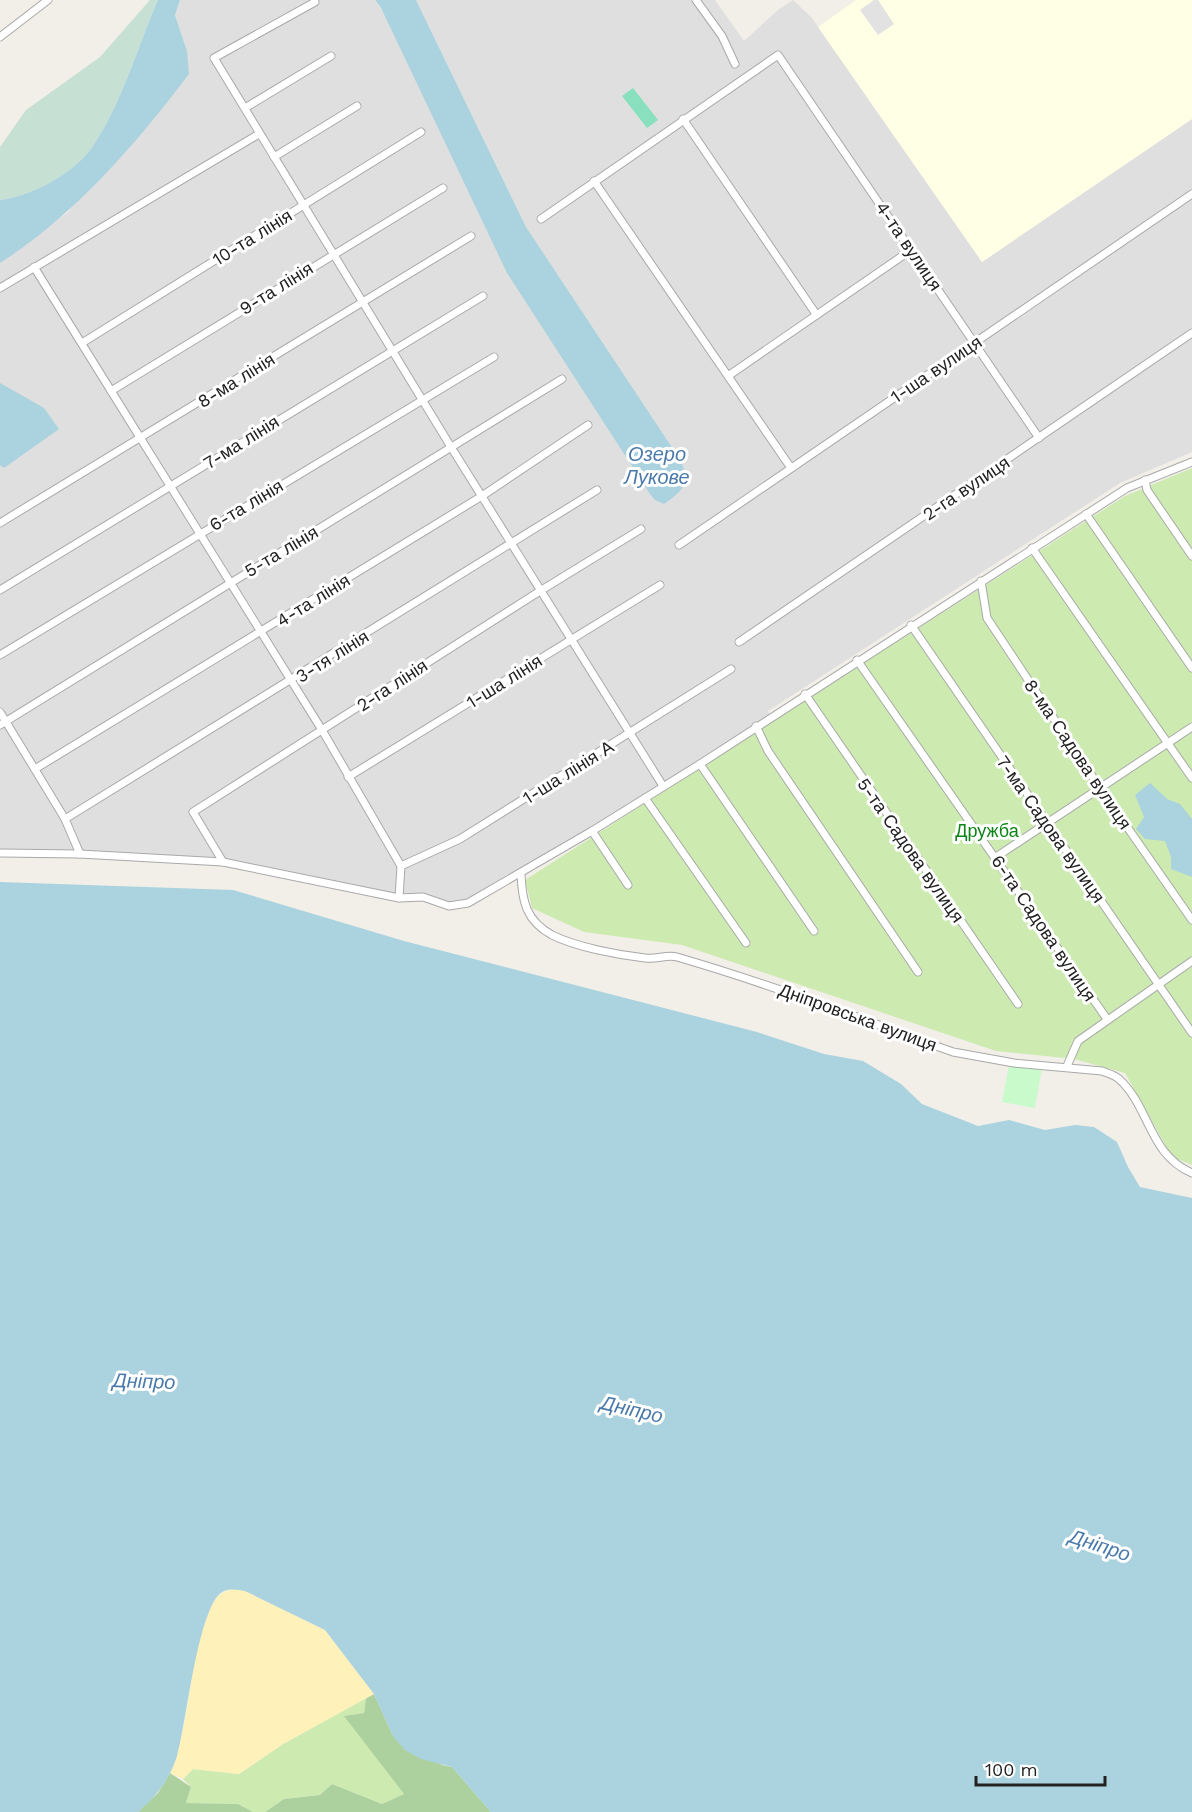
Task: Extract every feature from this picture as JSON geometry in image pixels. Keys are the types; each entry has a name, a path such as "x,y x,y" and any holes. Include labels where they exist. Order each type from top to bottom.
{"street":[{"path":"0,37 48,0"},
{"path":"696,0 722,36 735,64"},
{"path":"315,2 214,58 570,640 663,786"},
{"name":"4-та вулиця","path":"683,119 778,55 1039,438"},
{"path":"245,108 331,56"},
{"path":"274,158 357,106"},
{"path":"541,219 683,119 816,315"},
{"name":"10-та лінія","path":"82,343 421,132"},
{"path":"0,288 259,134"},
{"path":"594,182 791,468"},
{"name":"9-та лінія","path":"111,392 333,253 443,188"},
{"name":"1-ша вулиця","path":"680,545 1192,194"},
{"name":"8-ма лінія","path":"0,523 471,236"},
{"path":"728,376 911,250"},
{"path":"34,267 171,486 228,583 322,730 401,866 399,898"},
{"name":"7-ма лінія","path":"0,590 483,296"},
{"name":"2-га вулиця","path":"739,642 1192,333"},
{"name":"6-та лінія","path":"0,655 494,357"},
{"name":"5-та лінія","path":"3,723 562,379"},
{"name":"4-та лінія","path":"35,769 482,496 588,425"},
{"path":"0,853 80,854 223,861 399,898 423,897 449,906 468,903 521,874 700,764 911,625 1126,488 1192,462"},
{"path":"1144,480 1147,489 1192,555"},
{"name":"3-тя лінія","path":"65,819 291,682 597,490"},
{"path":"1086,514 1192,668"},
{"name":"2-га лінія","path":"223,861 193,812 641,529"},
{"path":"1032,548 1192,778"},
{"name":"8-ма Садова вулиця","path":"981,581 987,618 1100,788 1192,920"},
{"name":"1-ша лінія","path":"348,777 660,585"},
{"name":"7-ма Садова вулиця","path":"911,625 1192,1033"},
{"name":"6-та Садова вулиця","path":"857,660 1107,1019"},
{"name":"1-ша лінія А","path":"401,866 460,839 730,669"},
{"name":"5-та Садова вулиця","path":"805,694 1018,1004"},
{"path":"0,712 3,723 35,769 65,819 80,854"},
{"path":"756,726 768,751 918,972"},
{"path":"996,857 1192,728"},
{"path":"700,764 814,931"},
{"path":"645,798 746,943"},
{"path":"592,831 628,885"},
{"name":"Дніпровська вулиця","path":"521,874 522,901 528,913 550,934 568,941 648,959 673,956 773,987 953,1052 1014,1063 1067,1066 1102,1071 1118,1078 1136,1103 1155,1142 1169,1159 1192,1173"},
{"path":"1067,1066 1078,1041 1192,961"}],"shaded area":[{"path":"150,0 158,0 121,94 93,146 75,166 52,182 26,194 0,200 0,147 26,110 100,57"},
{"path":"180,0 375,0 681,461 526,227 416,0 715,0 744,41 778,10 793,0 812,18 982,262 1192,119 1192,452 1120,483 768,711 771,716 700,764 468,903 449,906 423,897 399,898 223,862 0,853 0,263 68,212 187,51 175,15"},
{"path":"856,0 1192,0 1192,119 982,262 818,27"},
{"path":"874,0 878,0 894,24 878,35 860,10"}],"green space":[{"path":"633,88 658,120 647,128 622,96"},
{"name":"Дружба","path":"1192,468 1192,1165 1172,1157 1125,1073 1074,1059 996,1051 682,945 584,932 532,908 525,880 1125,496"},
{"path":"1009,1065 1042,1068 1035,1108 1002,1102"},
{"path":"374,1694 393,1736 442,1765 452,1767 491,1812 265,1812 284,1799 320,1795 332,1784 382,1804 404,1794 344,1716 364,1713 366,1698"},
{"path":"366,1698 364,1713 345,1716 404,1794 382,1804 332,1784 320,1795 284,1799 265,1812 253,1812 238,1804 186,1803 191,1787 183,1779 193,1769 239,1774 283,1744"},
{"path":"170,1773 191,1787 186,1803 238,1804 253,1812 138,1812 158,1793"}],"sand":[{"path":"234,1589 245,1591 325,1630 374,1694 283,1744 239,1774 193,1769 183,1779 170,1773 182,1732 198,1645 214,1602 221,1594"}],"water":[{"path":"158,0 180,0 175,15 187,51 189,74 126,152 79,201 54,223 0,263 0,200 25,194 51,182 75,166 93,146 121,94"},
{"name":"Озеро Лукове","path":"375,0 416,0 526,227 681,461 685,481 681,490 664,504 655,500 650,494 507,273 381,8"},
{"path":"0,383 44,408 59,429 4,468 0,465"},
{"path":"1150,783 1167,799 1180,804 1192,819 1192,877 1171,869 1171,857 1165,841 1145,839 1136,829 1144,817 1135,795"},
{"name":"Дніпро","path":"0,882 233,890 404,941 757,1032 824,1054 863,1061 901,1084 922,1104 978,1126 1009,1120 1045,1130 1075,1125 1094,1127 1117,1142 1140,1187 1192,1198 1192,1812 491,1812 452,1767 421,1759 405,1750 393,1736 374,1694 325,1630 245,1591 228,1590 222,1592 214,1602 206,1620 194,1668 181,1741 174,1764 166,1780 145,1806 138,1812 0,1812"}]}
